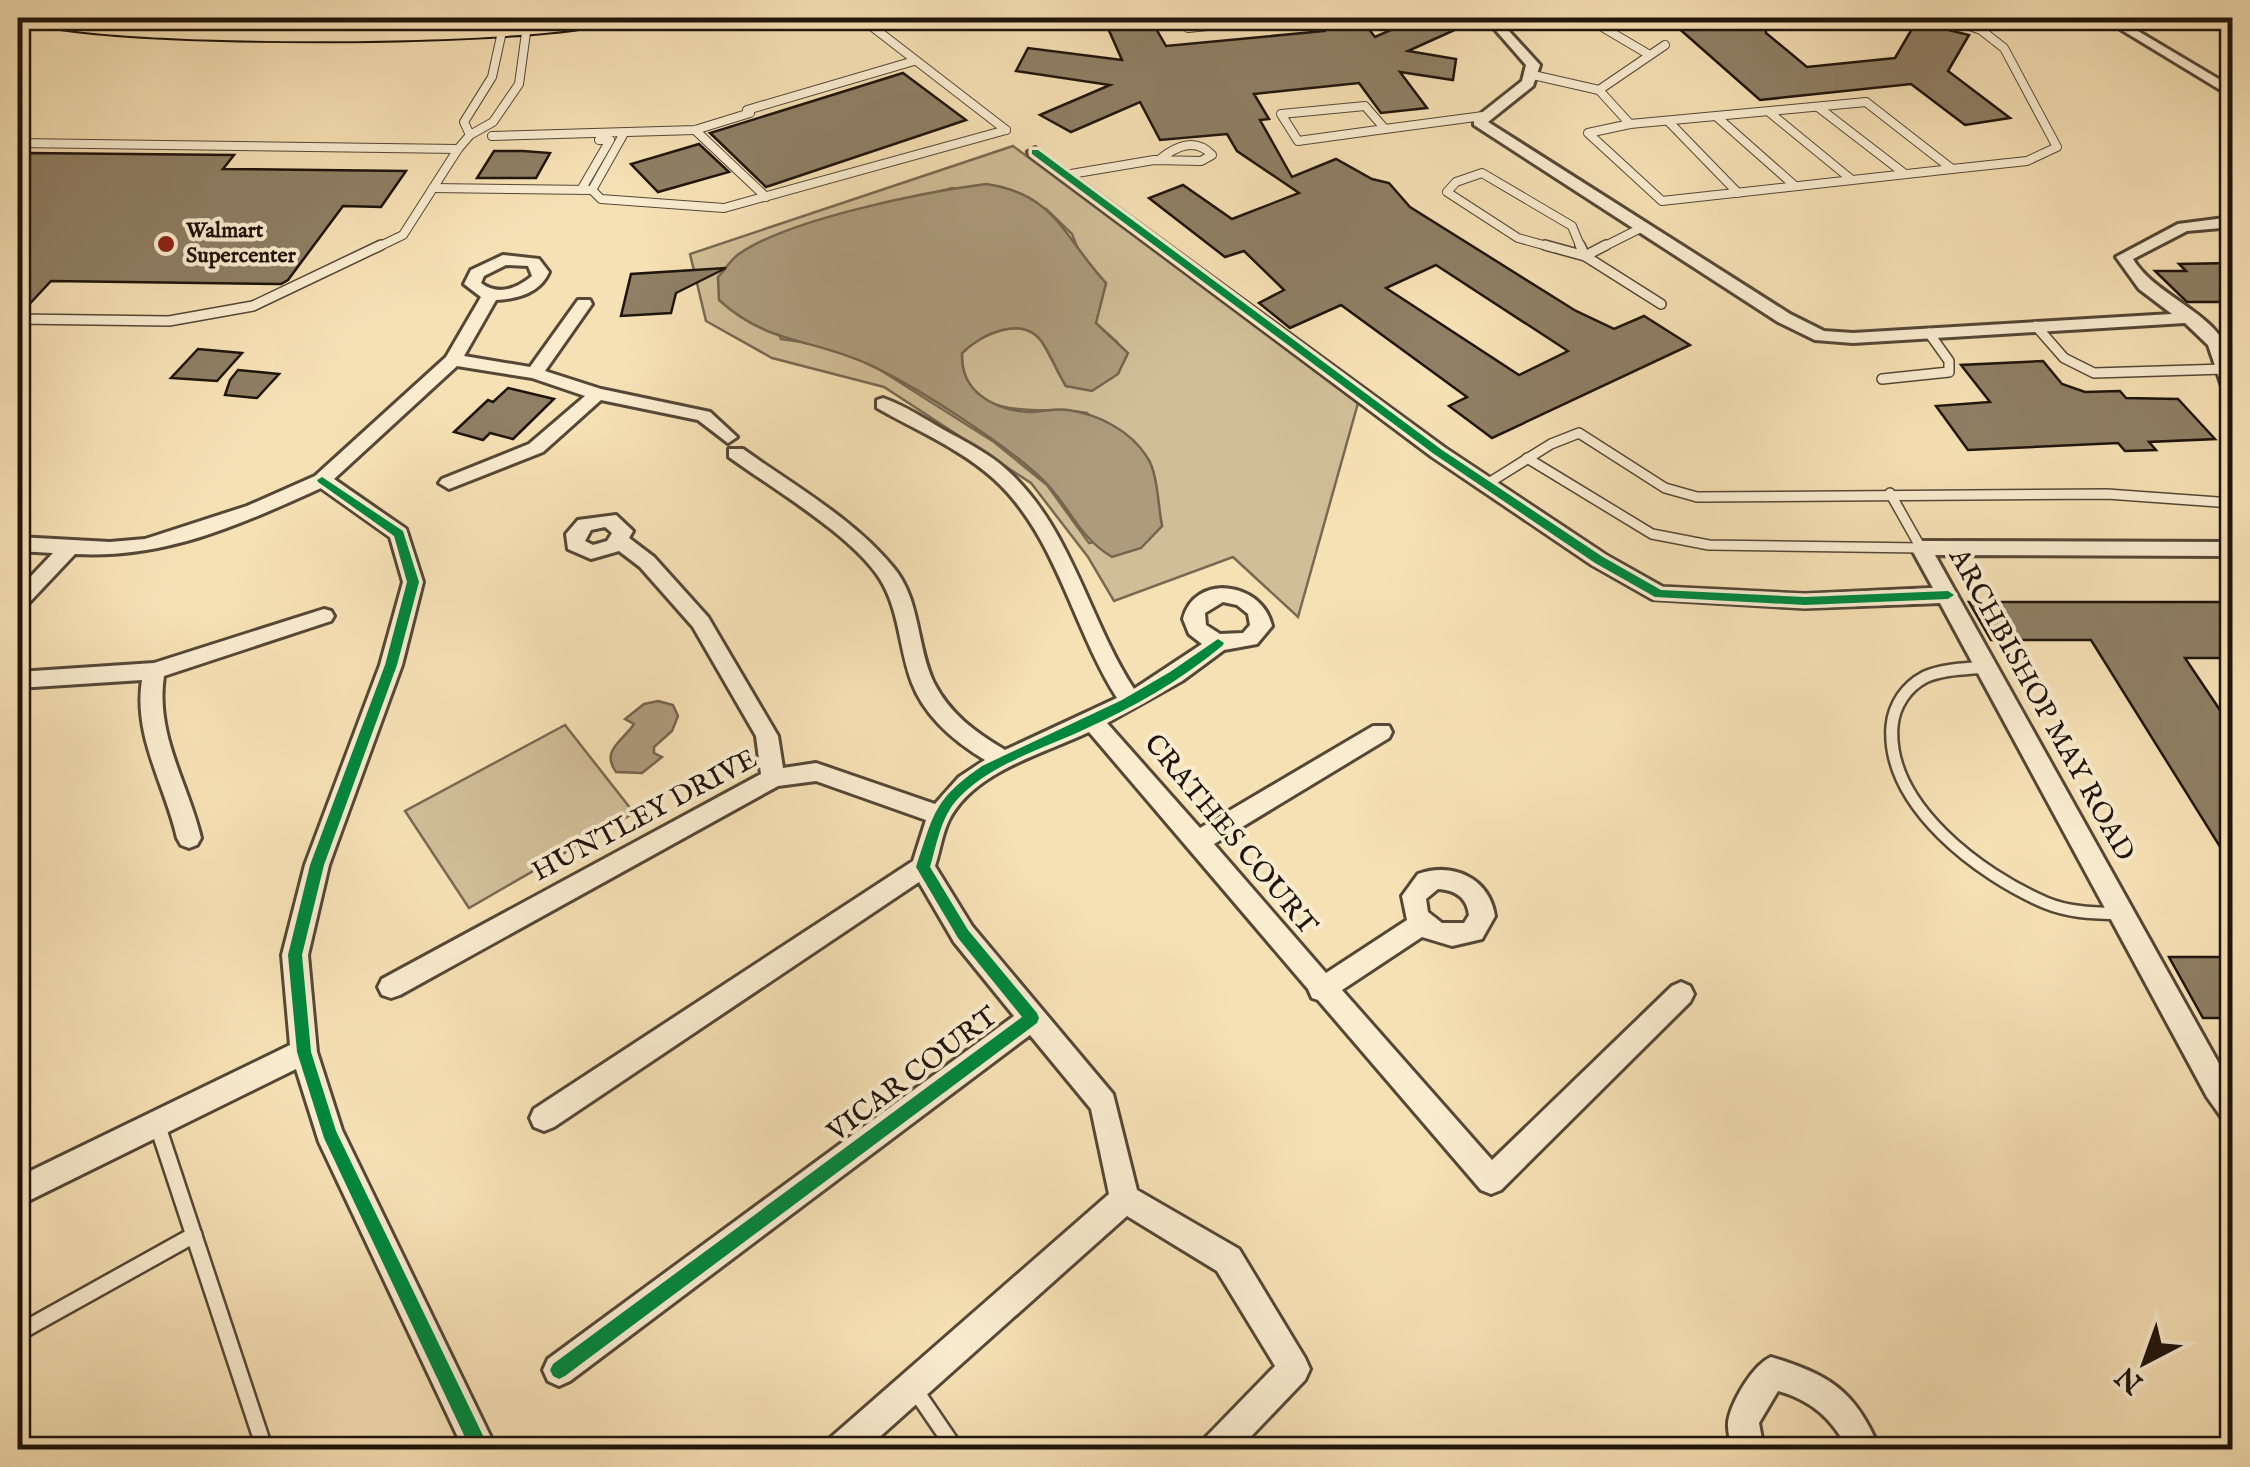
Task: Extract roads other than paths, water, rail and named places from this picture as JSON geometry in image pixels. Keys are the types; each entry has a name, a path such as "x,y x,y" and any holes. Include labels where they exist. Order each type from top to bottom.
{"main road":[{"path":"35,18 208,33 598,18"},
{"path":"176,18 442,24 500,51"},
{"path":"526,52 598,18"}],"street":[{"path":"1492,18 1534,64 1533,75 1479,122 1784,318 1821,336 1854,338 2184,318"},
{"path":"2108,18 2232,92"},
{"path":"1035,152 1354,393 1599,560 1659,594 1805,601 1948,595"},
{"path":"2232,222 2182,227 2124,257 2132,273 2214,341 2232,389"},
{"path":"18,544 127,547 183,537 322,480 453,360 491,295"},
{"path":"535,373 584,304"},
{"path":"2202,332 2232,338"},
{"path":"453,360 535,373 597,394 704,416 732,445 845,532 887,574 903,606 923,684 958,732 1005,761"},
{"path":"449,483 536,448 597,394"},
{"path":"884,404 1002,476 1033,513 1112,676 1130,700"},
{"path":"322,480 399,534 413,582 391,665 317,865 294,955 304,1052 329,1133 481,1450"},
{"path":"619,541 647,562 701,622 767,736 772,778"},
{"path":"18,602 69,548"},
{"name":"ARCHBISHOP MAY ROAD","path":"1921,548 2232,549"},
{"name":"ARCHBISHOP MAY ROAD","path":"1921,548 2232,1109"},
{"path":"18,680 154,671 324,616"},
{"path":"544,1118 924,867 940,814 963,787 1005,761 1092,721 1185,670 1218,643"},
{"path":"154,671 150,709 164,768 184,805 189,838"},
{"name":"CRATHES COURT","path":"1092,721 1199,841 1321,990 1491,1180 1680,994"},
{"path":"1199,841 1381,732"},
{"name":"HUNTLEY DRIVE","path":"391,987 772,778 816,772 940,814"},
{"name":"VICAR COURT","path":"559,1370 1032,1018 962,934 924,867"},
{"path":"1321,990 1422,924"},
{"path":"1032,1018 1103,1103 1125,1199 1228,1260 1294,1370 1215,1450"},
{"path":"18,1192 304,1052"},
{"path":"840,1450 1125,1199"},
{"path":"1748,1450 1743,1421 1771,1373 1814,1384 1854,1421 1864,1450"}],"lane":[{"path":"434,188 592,190 601,198 724,208 1006,130 860,18"},
{"path":"1180,18 1188,28 1288,18"},
{"path":"1587,18 1648,54"},
{"path":"1947,18 1980,30 2004,48 2056,147 2027,161 1662,201 1588,134 1630,124 1866,102 1952,169"},
{"path":"18,318 169,321 253,306 403,235 458,150 470,136 493,122 519,84 528,21"},
{"path":"470,136 464,122 492,77 505,22"},
{"path":"1599,90 1665,45"},
{"path":"470,136 623,136 695,130 750,113 747,110 914,61"},
{"path":"1533,75 1599,90 1630,124"},
{"path":"1386,130 1364,106 1282,114 1298,141 1386,130 1482,116"},
{"path":"1818,107 1905,174"},
{"path":"1769,112 1852,180"},
{"path":"1717,117 1795,186"},
{"path":"1669,122 1738,192"},
{"path":"695,130 766,197"},
{"path":"492,136 610,140 581,190"},
{"path":"592,190 623,136"},
{"path":"18,143 458,150"},
{"path":"1066,175 1158,160 1190,162 1212,155 1202,146 1186,144 1158,160"},
{"path":"1585,256 1572,226 1482,173 1456,182 1447,192 1518,238 1585,256 1660,304"},
{"path":"1585,256 1641,228"},
{"path":"2036,326 2064,358 2094,372 2225,370"},
{"path":"1882,378 1948,372 1949,361 1929,334"},
{"path":"1487,484 1568,434 1578,434 1665,488 1698,496 2106,494 2232,503"},
{"path":"1527,458 1652,534 1709,545 1921,548"},
{"path":"1890,493 1921,548"},
{"path":"1986,666 1928,676 1908,689 1895,708 1888,732 1900,781 1958,844 2018,888 2071,912 2122,914"},
{"path":"156,1124 265,1450"},
{"path":"18,1334 194,1236"},
{"path":"912,1386 956,1450"}],"place":[{"name":"Walmart Supercenter","path":"166,244"}]}
